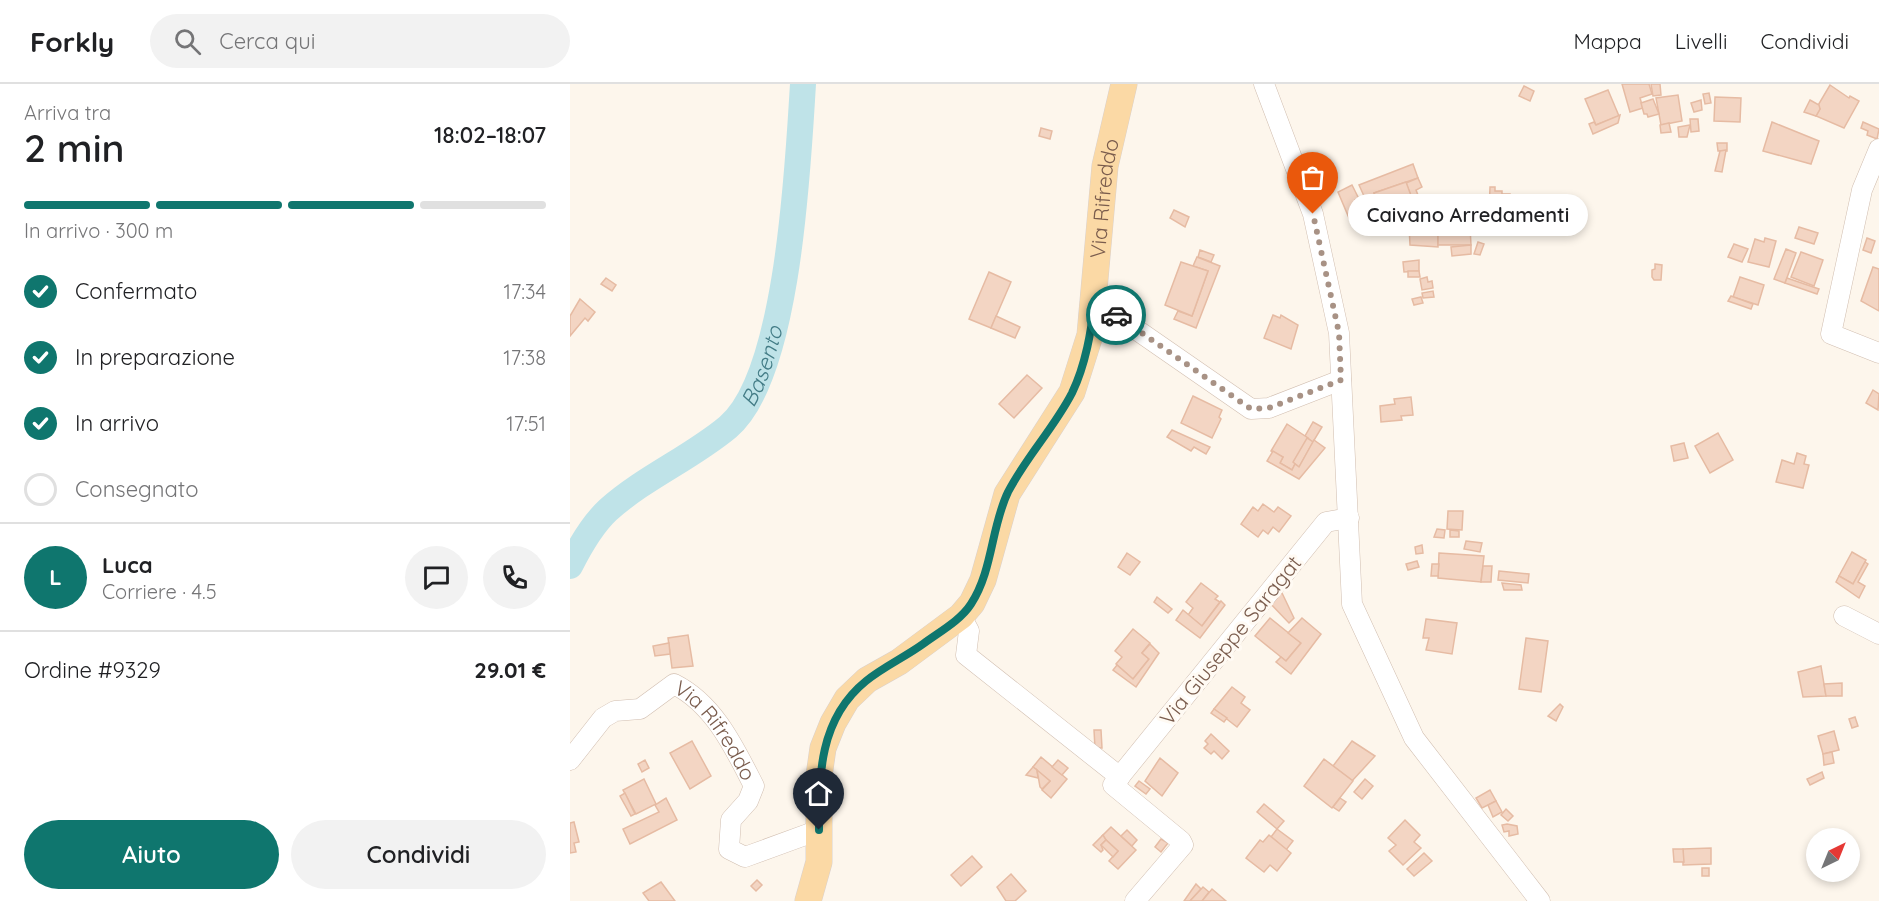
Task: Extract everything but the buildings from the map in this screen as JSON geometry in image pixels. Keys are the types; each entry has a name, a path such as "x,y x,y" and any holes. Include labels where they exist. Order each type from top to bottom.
{"main road":[{"name":"Via Rifreddo","path":"808,901 818,874 819,776 823,748 833,723 847,699 867,680 899,662 962,616 972,603 983,580 1008,494 1072,392 1090,335 1095,301 1105,166 1124,84"}],"street":[{"path":"1264,84 1313,214 1339,333 1352,604 1414,738 1540,901"},
{"path":"1879,149 1862,190 1831,334 1879,353"},
{"path":"1095,301 1251,409 1269,408 1341,380"},
{"name":"Via Giuseppe Saragat","path":"1116,781 1326,522 1349,518"},
{"path":"962,616 969,631 966,655 1116,781 1181,841 1183,845 1135,901"},
{"path":"1845,616 1879,634"},
{"name":"Via Rifreddo","path":"570,760 603,718 615,711 640,709 674,684 691,693 726,732 754,786 748,801 731,820 729,849 745,857 819,830"}],"waterway":[{"name":"Basento","path":"570,566 587,536 608,510 637,487 714,438 728,427 749,401 765,363 777,317 786,266 798,163 803,84"}],"way so far":[{"path":"1116,315 1251,409 1269,408 1341,380 1339,333 1313,214"}],"place":[{"name":"Caivano Arredamenti","path":"1313,214"}],"route":[{"path":"819,830 819,776 823,748 833,723 847,699 867,680 899,662 962,616 972,603 983,580 1008,494 1033,450 1072,392 1090,335 1095,301 1116,315"}]}
